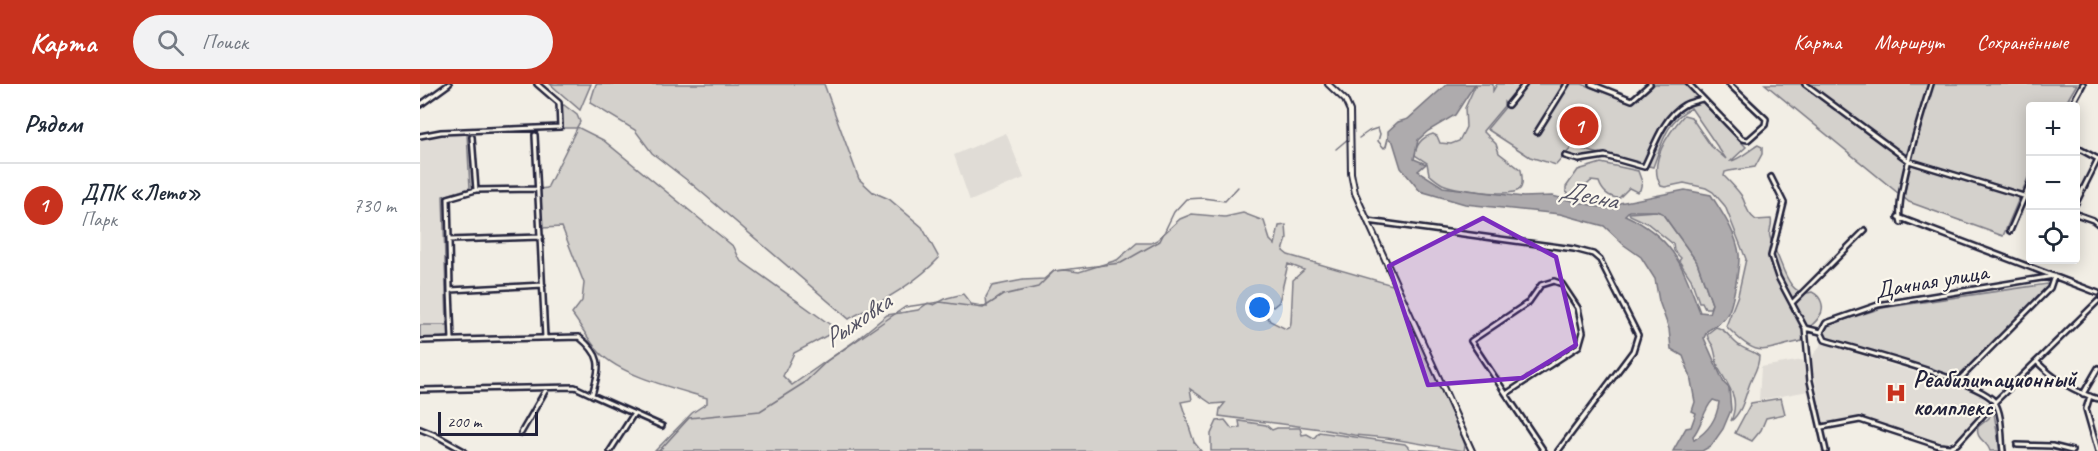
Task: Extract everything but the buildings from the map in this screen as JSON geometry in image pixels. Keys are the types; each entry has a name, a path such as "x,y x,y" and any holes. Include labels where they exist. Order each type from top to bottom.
{"main road":[{"path":"1328,84 1349,107 1352,122 1351,173 1355,193 1472,451"}],"street":[{"path":"420,105 449,84"},
{"path":"420,136 441,132 560,127 559,103 537,84"},
{"path":"1508,105 1525,84"},
{"path":"1537,132 1567,84"},
{"path":"1591,84 1632,100 1650,84"},
{"path":"1689,84 1742,139 1748,140 1765,126 1766,119 1729,84"},
{"path":"1805,84 1909,161 2024,195"},
{"path":"1900,223 1898,217 1900,197 1931,84"},
{"path":"2073,102 2083,84"},
{"path":"1565,156 1579,160 1605,156 1644,167 1665,124 1685,104 1702,99"},
{"path":"535,135 546,338"},
{"path":"472,137 476,190"},
{"path":"2080,149 2098,159 2080,195"},
{"path":"1771,177 1784,202 1771,256 1778,277 1805,328 1810,381 1826,451"},
{"path":"452,340 448,198 476,190 538,189"},
{"path":"2010,231 2026,192"},
{"path":"2080,215 2098,224"},
{"path":"1898,217 2098,293"},
{"path":"1368,221 1574,249 1593,254 1600,260 1638,335 1633,351 1558,451"},
{"path":"1792,303 1865,230"},
{"path":"449,240 541,237"},
{"path":"1958,381 2050,288 2054,276"},
{"name":"Дачная улица","path":"1821,332 1826,323 1878,305 2054,276"},
{"path":"1506,394 1579,346 1583,332 1578,308 1562,284 1554,281 1541,285 1529,302 1471,341 1506,394 1544,451"},
{"path":"450,290 543,285"},
{"path":"1822,427 1860,420 1939,446 1950,447 1957,444 1995,402 2098,301"},
{"path":"1805,328 1821,332 1825,340 1981,390 1995,402 2000,417 2003,451"},
{"path":"420,341 579,337 589,345 597,358 599,367 592,395"},
{"path":"2037,362 2048,372 2083,394 2098,399"},
{"path":"2083,394 2098,368"},
{"path":"420,390 575,387 633,415 662,426"},
{"path":"521,433 547,388"},
{"path":"2090,396 2086,409 2098,451"},
{"path":"610,451 633,415"},
{"path":"420,429 464,451"},
{"path":"2017,445 2052,446 2072,451"}],"highlighted area":[{"path":"1483,218 1556,257 1576,345 1522,378 1428,385 1389,266"}],"shaded area":[{"path":"550,84 591,84 580,110"},
{"path":"596,84 824,84 859,179 873,192 889,199 922,227 939,258 908,285 849,319 692,184 652,153 635,130 590,103"},
{"path":"1447,84 1475,84 1455,115 1428,131 1418,140 1414,159 1426,164 1418,171 1443,187 1523,197 1552,196 1599,207 1685,190 1711,195 1732,230 1739,259 1734,293 1728,313 1707,331 1704,338 1724,383 1729,388 1731,410 1723,429 1711,446 1702,451 1673,451 1686,428 1691,427 1696,413 1692,411 1695,402 1690,375 1683,356 1671,349 1669,329 1659,301 1655,279 1641,257 1604,226 1560,214 1465,204 1420,191 1401,168 1393,142 1388,138 1388,131 1398,122 1408,119","holes":["1629,211 1662,213 1697,262 1712,304 1709,313 1700,312 1688,280 1666,243 1642,224 1625,215","1713,400 1719,402 1714,419 1704,433 1694,440 1693,436"]},
{"path":"1476,84 1493,84 1493,91 1497,84 1582,84 1633,103 1655,84 1685,84 1746,147 1731,161 1758,145 1762,147 1762,154 1755,167 1725,172 1724,176 1741,195 1748,212 1756,220 1771,219 1771,240 1790,283 1799,291 1812,292 1820,299 1821,314 1806,330 1802,341 1761,350 1746,344 1726,326 1738,295 1746,259 1725,206 1713,192 1706,188 1684,183 1665,187 1661,186 1657,177 1658,158 1662,148 1684,115 1691,117 1711,146 1726,159 1691,108 1676,119 1671,126 1653,167 1572,147 1556,165 1530,157 1487,129 1507,105 1504,102 1504,106 1483,131 1496,144 1499,153 1521,170 1522,185 1515,192 1484,192 1451,187 1441,183 1429,174 1427,163 1415,155 1421,142 1433,134 1437,136 1440,143 1451,144 1459,141 1466,127 1465,108"},
{"path":"1765,84 2077,84 2066,102 2026,102 2026,182 2003,236 1909,202"},
{"path":"564,105 577,115 580,122 577,127 603,140 734,247 740,260 832,326 830,334 794,353 783,376 792,385 887,315 918,310 928,303 934,305 947,298 963,294 971,304 987,307 986,297 992,286 1023,280 1044,279 1054,271 1079,272 1117,260 1137,243 1151,243 1157,240 1180,219 1192,214 1225,217 1243,213 1264,221 1270,240 1275,245 1279,226 1286,225 1287,239 1283,251 1288,255 1396,286 1462,437 1465,445 1464,451 1387,438 1219,416 1220,409 1225,403 1212,404 1190,389 1192,400 1181,402 1194,442 1201,451 655,451 692,413 707,403 707,398 650,381 621,368 595,348 572,314 582,301 584,283 562,227 542,228 540,189 547,188 577,128 563,128 562,106","holes":["1288,264 1304,270 1293,280 1291,322 1290,327 1286,329 1270,321 1258,301 1259,297 1273,307 1279,302"]},
{"path":"1006,133 1024,178 970,201 954,155"},
{"path":"467,134 470,188 443,197 447,325 420,325 420,138"},
{"path":"467,134 470,134 474,187 472,190 446,197 450,337 420,339 420,325 447,325 443,196 470,188"},
{"path":"1601,163 1638,171 1642,182 1640,190 1637,192 1629,188 1619,198 1615,198 1606,193 1599,182 1591,181 1581,198 1577,199 1566,192 1566,187 1578,170"},
{"path":"1656,211 1662,213 1697,262 1712,304 1710,308 1705,308 1702,302 1699,302 1691,279 1679,261 1681,258 1674,251 1673,244 1647,223 1629,213"},
{"path":"2047,284 2048,288 1957,377 1827,339 1824,333 1828,325 1882,308"},
{"path":"1716,327 1723,330 1740,346 1759,356 1743,403 1731,421 1734,413 1734,400 1719,369 1707,334"},
{"name":"Реабилитационный комплекс","path":"1822,343 1956,385 1982,396 1989,404 1959,436 1944,444 1859,417 1823,423 1811,358"},
{"path":"1803,360 1809,391 1759,400 1761,367"},
{"path":"1781,398 1785,414 1766,418 1761,430 1752,441 1735,433 1751,403"},
{"path":"1991,410 1994,413 2000,451 1990,451 1978,435 1978,427 1989,418"},
{"path":"1225,420 1232,429 1240,427 1239,421 1266,425 1272,430 1300,428 1302,435 1307,434 1314,438 1319,432 1405,444 1410,449 1439,451 1211,451 1211,434 1217,421"}],"waterway":[{"name":"Рыжовка","path":"1359,138 1378,128 1380,134 1378,141 1384,148 1388,138"},
{"name":"Рыжовка","path":"1336,149 1349,138"},
{"name":"Рыжовка","path":"659,451 689,418 760,411 804,383 827,361 905,307 940,302 983,308 1003,295 1038,287 1054,271 1121,263 1160,241 1174,212 1186,199 1203,198 1225,201 1238,187"}],"place":[{"name":"ДПК «Лето»","path":"1579,126"},
{"name":"Реабилитационный комплекс","path":"1896,393"}],"water label":[{"name":"Десна","path":"1589,195"}]}
